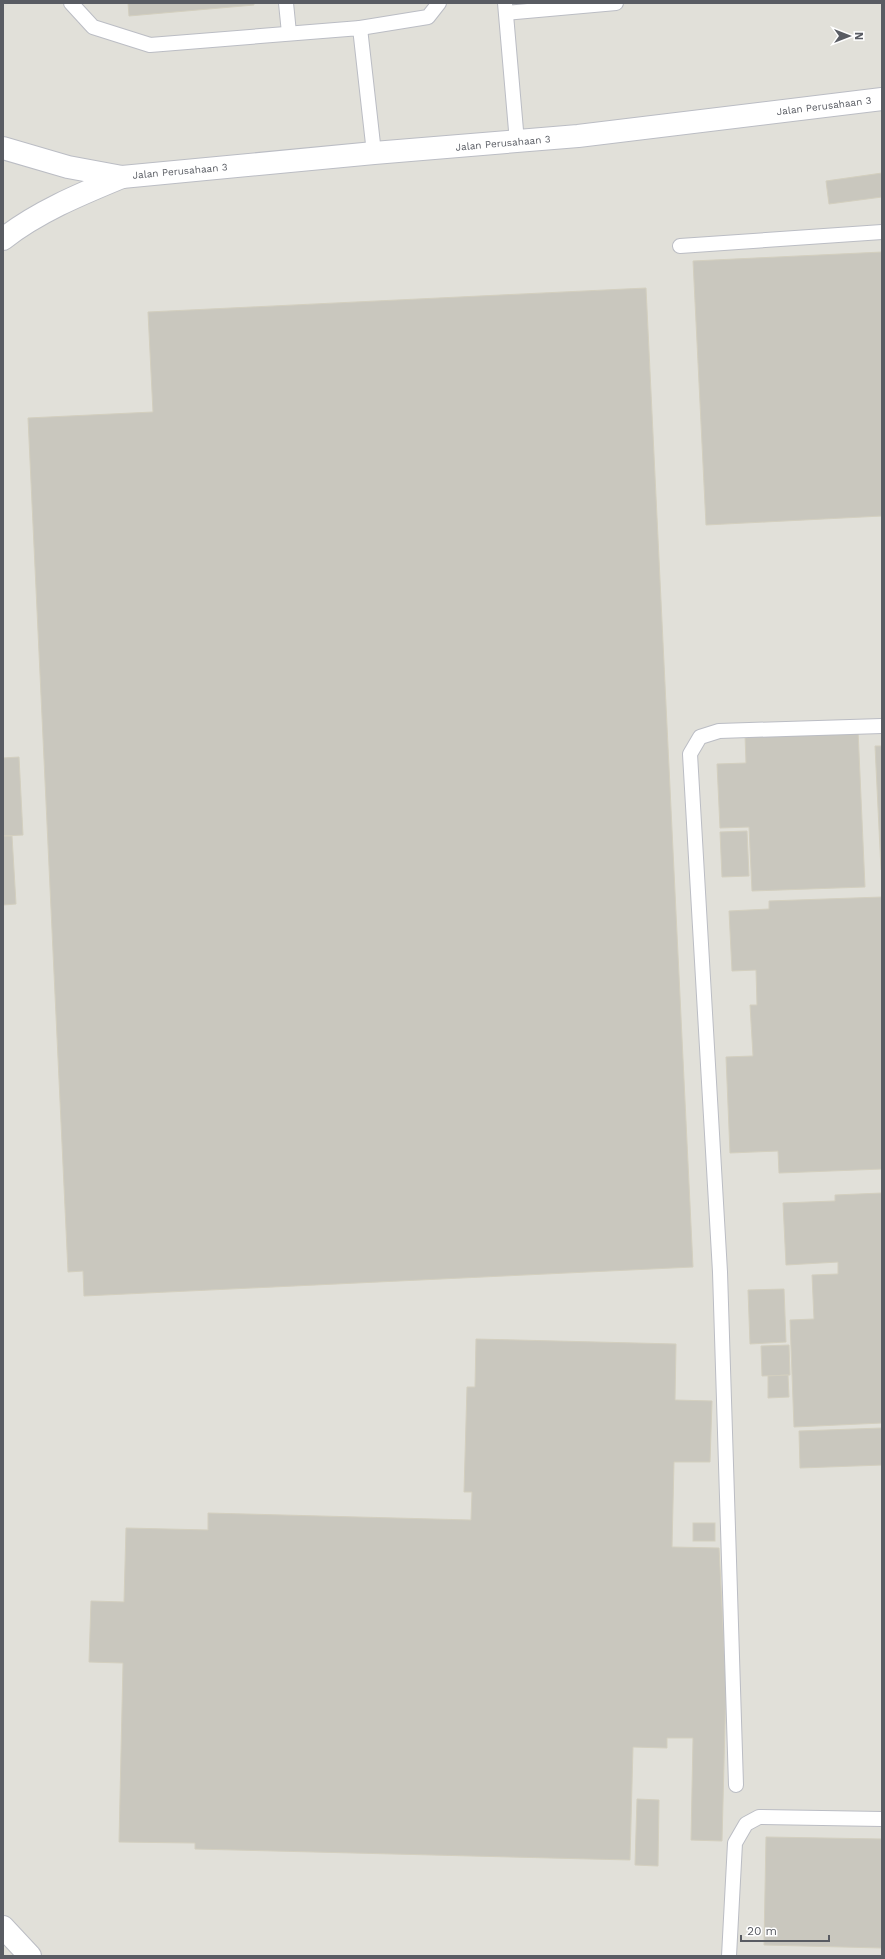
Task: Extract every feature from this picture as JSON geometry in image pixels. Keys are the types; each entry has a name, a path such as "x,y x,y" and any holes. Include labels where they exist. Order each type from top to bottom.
{"street":[{"name":"Jalan Perusahaan 3","path":"122,177 374,153 578,136 882,99"},
{"path":"3,148 68,166 122,177"},
{"path":"3,239 19,227 71,199 122,177"},
{"path":"3,1927 30,1956"}],"lane":[{"path":"71,3 93,27 150,45 360,28 428,17 439,3"},
{"path":"286,3 289,33"},
{"path":"517,142 505,8 616,3"},
{"path":"360,28 374,153"},
{"path":"680,246 882,232"},
{"path":"736,1785 720,1272 690,754 700,737 719,732 882,726"},
{"path":"729,1956 735,1843 746,1824 759,1817 882,1819"}],"shaded area":[{"path":"3,3 882,3 882,1956 3,1956"}],"building":[{"path":"128,3 254,3 254,5 129,16"},
{"path":"882,173 882,197 829,204 826,181"},
{"path":"882,252 882,516 706,525 693,261"},
{"path":"646,288 693,1267 84,1296 83,1271 68,1272 28,418 153,412 148,312"},
{"path":"858,730 865,887 752,891 749,827 720,828 717,764 746,763 745,735"},
{"path":"875,746 882,746 882,870 881,870"},
{"path":"19,757 23,835 3,836 3,758"},
{"path":"747,831 749,876 722,877 720,832"},
{"path":"3,836 12,836 16,904 3,905"},
{"path":"882,897 882,1169 779,1173 778,1151 730,1153 726,1057 753,1056 750,1005 757,1005 756,970 732,971 729,911 769,909 769,901"},
{"path":"882,1193 882,1423 794,1427 790,1320 814,1319 812,1275 838,1274 838,1262 786,1265 783,1203 835,1201 835,1195"},
{"path":"784,1289 786,1342 750,1344 748,1290"},
{"path":"476,1339 676,1344 675,1400 712,1401 710,1462 674,1462 672,1547 719,1548 726,1686 722,1841 691,1840 693,1738 667,1738 667,1748 633,1747 630,1860 195,1849 195,1843 119,1842 123,1663 89,1662 91,1601 124,1602 126,1528 208,1530 208,1513 471,1520 472,1492 464,1492 467,1387 475,1387"},
{"path":"789,1345 790,1375 762,1376 761,1346"},
{"path":"788,1375 789,1397 768,1398 768,1376"},
{"path":"882,1428 882,1465 800,1468 799,1431"},
{"path":"693,1523 715,1523 715,1541 693,1541"},
{"path":"637,1799 659,1800 658,1866 635,1865"},
{"path":"766,1837 882,1839 882,1948 764,1945"}]}
